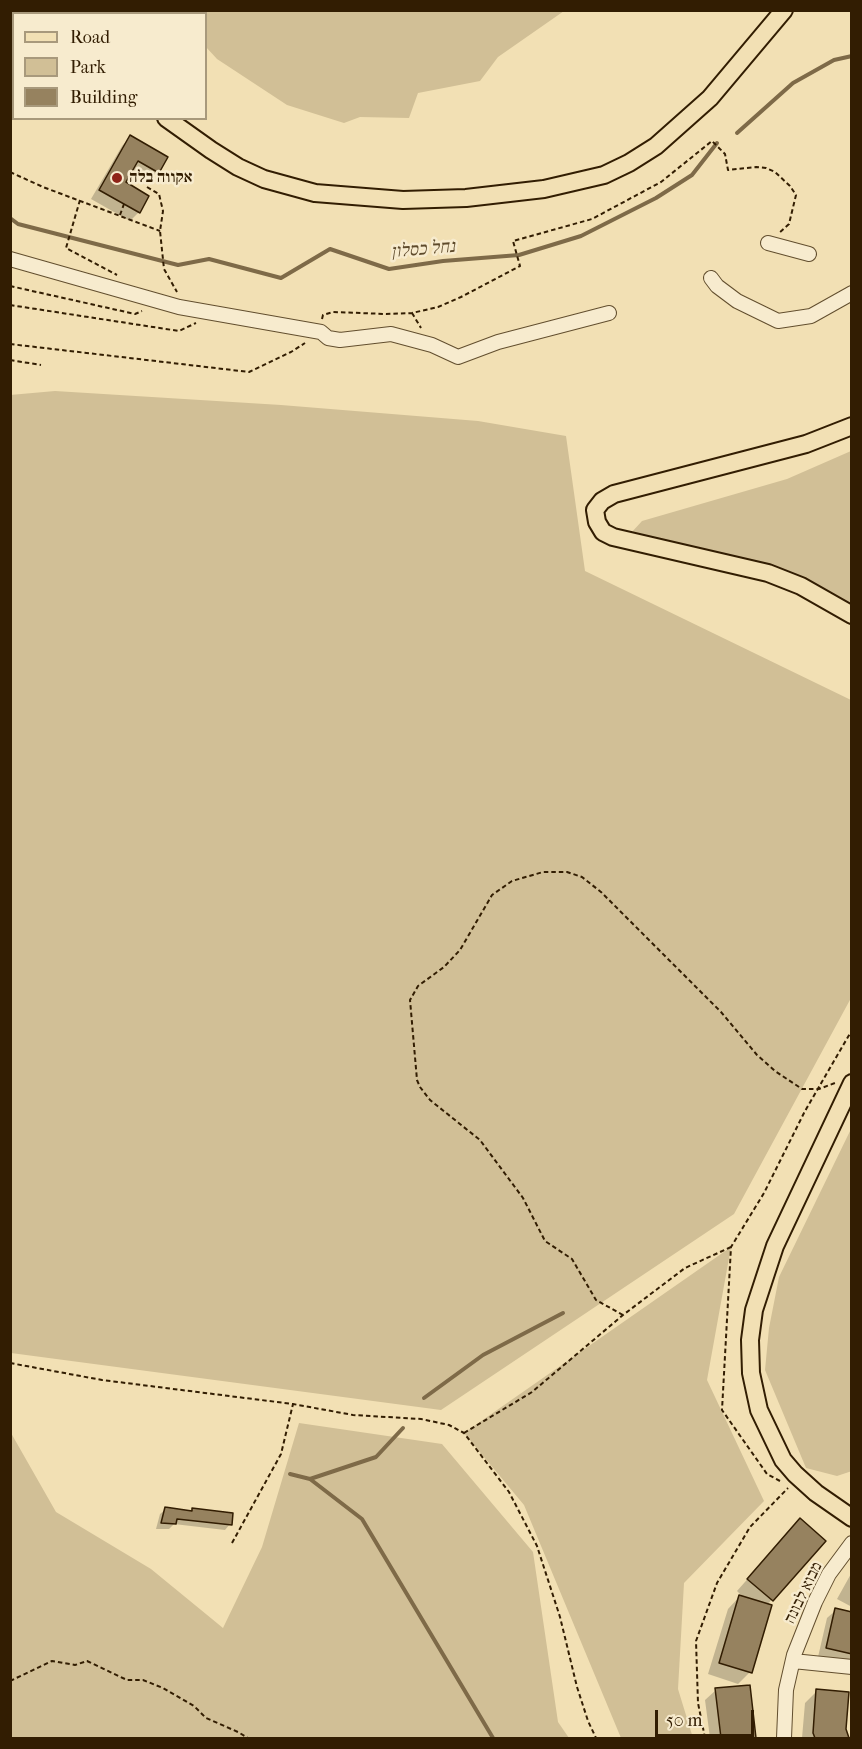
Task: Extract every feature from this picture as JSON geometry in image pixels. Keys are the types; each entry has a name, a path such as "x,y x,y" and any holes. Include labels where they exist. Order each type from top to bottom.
{"main road":[{"path":"169,120 211,150 264,179 315,193 403,200 466,198 544,189 582,182 604,175 656,146 710,98 784,10"},
{"path":"746,54 790,10"},
{"path":"852,426 806,444 614,494 602,501 595,510 597,522 603,532 613,537 768,573 801,586 852,615"},
{"path":"846,1082 775,1246 754,1310 750,1340 751,1374 759,1410 783,1460 816,1493 852,1518"}],"street":[{"path":"768,243 809,254"},
{"path":"10,259 174,305 321,332 328,338 340,340 391,334 432,345 458,357 498,342 609,313"},
{"path":"711,278 717,286 737,301 778,321 811,316 852,293"},
{"name":"מבוא לבונה","path":"784,1738 786,1690 793,1661 815,1602 829,1574 852,1543"},
{"path":"793,1661 852,1667"}],"path":[{"path":"10,344 249,372 291,352 321,332 320,322 323,315 333,312 386,314 438,307 520,266 513,241 592,219 662,182 712,141 725,154 728,170 766,168 784,179 796,195 789,224 768,243"},
{"path":"10,172 43,187 160,231"},
{"path":"10,286 135,314 174,305 180,296 164,269 160,231 163,212 159,194 147,187"},
{"path":"80,200 66,248 117,274 120,290"},
{"path":"120,215 124,204"},
{"path":"10,305 179,331 215,313"},
{"path":"10,360 41,365"},
{"path":"623,1315 596,1300 572,1259 545,1241 523,1198 480,1140 430,1100 417,1080 410,1000 418,986 444,968 460,950 492,895 512,881 543,873 567,872 582,877 601,892 721,1012 757,1055 775,1071 802,1089 819,1089 846,1082"},
{"path":"464,1433 532,1392 623,1315 685,1268 731,1247 764,1193 805,1111 852,1030"},
{"path":"10,1363 102,1380 293,1404 353,1416 421,1419 449,1425 464,1433 509,1492 537,1546 560,1617 577,1688 596,1738"},
{"path":"232,1543 281,1454 293,1404"},
{"path":"705,1738 698,1703 696,1641 717,1583 750,1527 790,1486"},
{"path":"10,1681 52,1661 75,1665 87,1661 127,1680 143,1680 162,1688 194,1706 206,1718 248,1738"}],"green space":[{"path":"564,10 498,57 480,81 418,93 409,118 360,117 344,123 287,105 217,59 207,48 207,12 177,12"},
{"path":"55,391 281,405 478,421 566,436 585,571 851,700 851,998 734,1214 441,1410 11,1353 10,395"},
{"path":"851,451 851,611 631,533 642,521 787,479"},
{"path":"851,1129 852,1471 837,1476 806,1468 765,1370 769,1328 779,1277"},
{"path":"731,1247 707,1380 764,1501 684,1583 678,1689 693,1738 621,1738 524,1505 464,1433"},
{"path":"299,1423 442,1444 533,1552 558,1722 569,1738 11,1738 11,1433 56,1512 151,1569 223,1628 262,1547"}],"building":[{"name":"אקווה בלה","path":"130,135 168,157 159,173 138,161 126,182 149,196 140,213 99,190"},
{"path":"165,1507 233,1513 232,1525 177,1519 176,1524 161,1523"},
{"path":"800,1518 826,1541 773,1601 747,1579"},
{"path":"739,1595 772,1605 752,1673 719,1663"},
{"path":"835,1608 852,1612 852,1654 826,1648"},
{"path":"750,1685 756,1738 721,1738 715,1688"},
{"path":"816,1689 849,1692 846,1729 849,1738 815,1738 813,1733"}],"waterway":[{"name":"נחל כסלון","path":"737,133 793,83 834,60 852,56"},
{"name":"נחל כסלון","path":"10,218 18,224 178,265 209,259 281,278 330,249 389,269 443,261 519,255 581,236 656,198 692,175 717,143"},
{"path":"424,1398 483,1355 563,1313"},
{"path":"310,1479 376,1457 403,1428"},
{"path":"290,1474 310,1479 362,1519 493,1738"}],"place":[{"name":"אקווה בלה","path":"117,178"}]}
